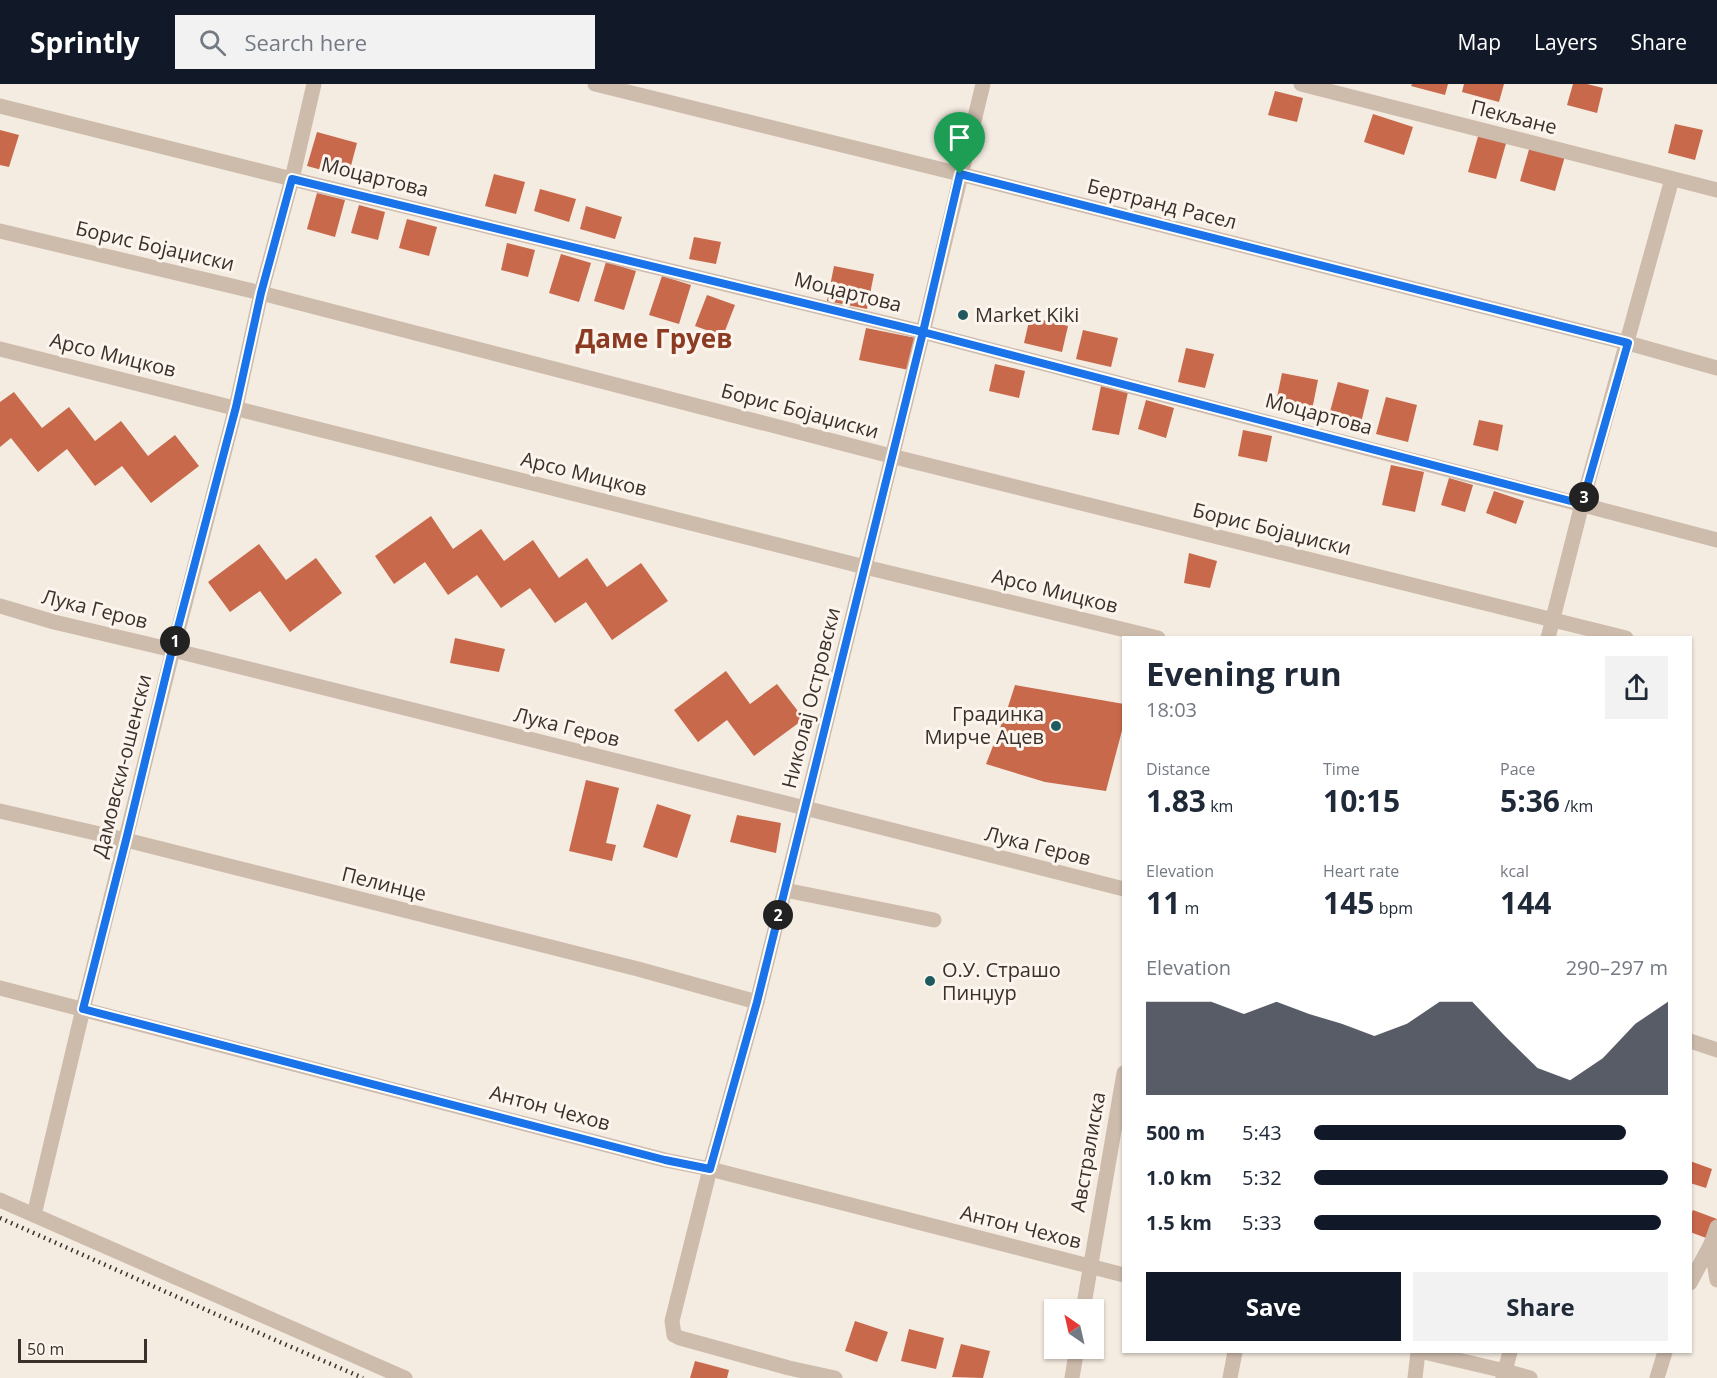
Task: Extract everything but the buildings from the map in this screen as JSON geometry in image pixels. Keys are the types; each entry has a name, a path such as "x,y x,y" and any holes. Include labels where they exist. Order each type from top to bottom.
{"street":[{"name":"Дамовски-ошенски","path":"34,1215 83,1009 172,650 236,407 261,293 292,179 314,84"},
{"name":"Бертранд Расел","path":"595,84 1628,343 1717,368"},
{"name":"Николај Островски","path":"835,1378 789,1368 680,1338 674,1335 672,1321 710,1169 757,1002 866,567 891,456 983,84"},
{"name":"Пекљане","path":"1300,84 1717,190"},
{"name":"Моцартова","path":"0,106 923,332 1717,540"},
{"path":"1549,636 1582,504 1672,179"},
{"name":"Борис Бојаџиски","path":"0,231 261,293 891,456 1617,636"},
{"name":"Арсо Мицков","path":"0,349 1150,636"},
{"name":"Лука Геров","path":"0,606 54,622 1122,888"},
{"name":"Пелинце","path":"0,811 126,840 638,969 757,1002"},
{"path":"784,890 934,920"},
{"name":"Антон Чехов","path":"0,988 665,1160 710,1169 1122,1275"},
{"path":"1692,1042 1717,1050"},
{"name":"Австралиска","path":"1085,1299 1122,1084"},
{"path":"0,1200 405,1378"},
{"path":"1692,1279 1711,1244 1717,1227"},
{"path":"1711,1244 1717,1280"},
{"path":"1230,1378 1235,1353"},
{"path":"1414,1378 1418,1353"},
{"path":"1428,1353 1504,1374 1530,1378"},
{"path":"1504,1374 1510,1353"},
{"path":"1657,1378 1665,1353"},
{"path":"1072,1378 1075,1359"}],"railway":[{"path":"0,1218 363,1378"}],"place":[{"name":"Market Kiki","path":"963,315"},
{"name":"Градинка Мирче Ацев","path":"1056,726"},
{"name":"О.У. Страшо Пинџур","path":"930,981"}],"district":[{"name":"Даме Груев","path":"654,339"}],"route":[{"path":"960,174 923,332 292,179 261,293 236,407 172,650 83,1009 665,1160 710,1169 757,1002 923,332 1582,504 1628,343 960,174"}]}
